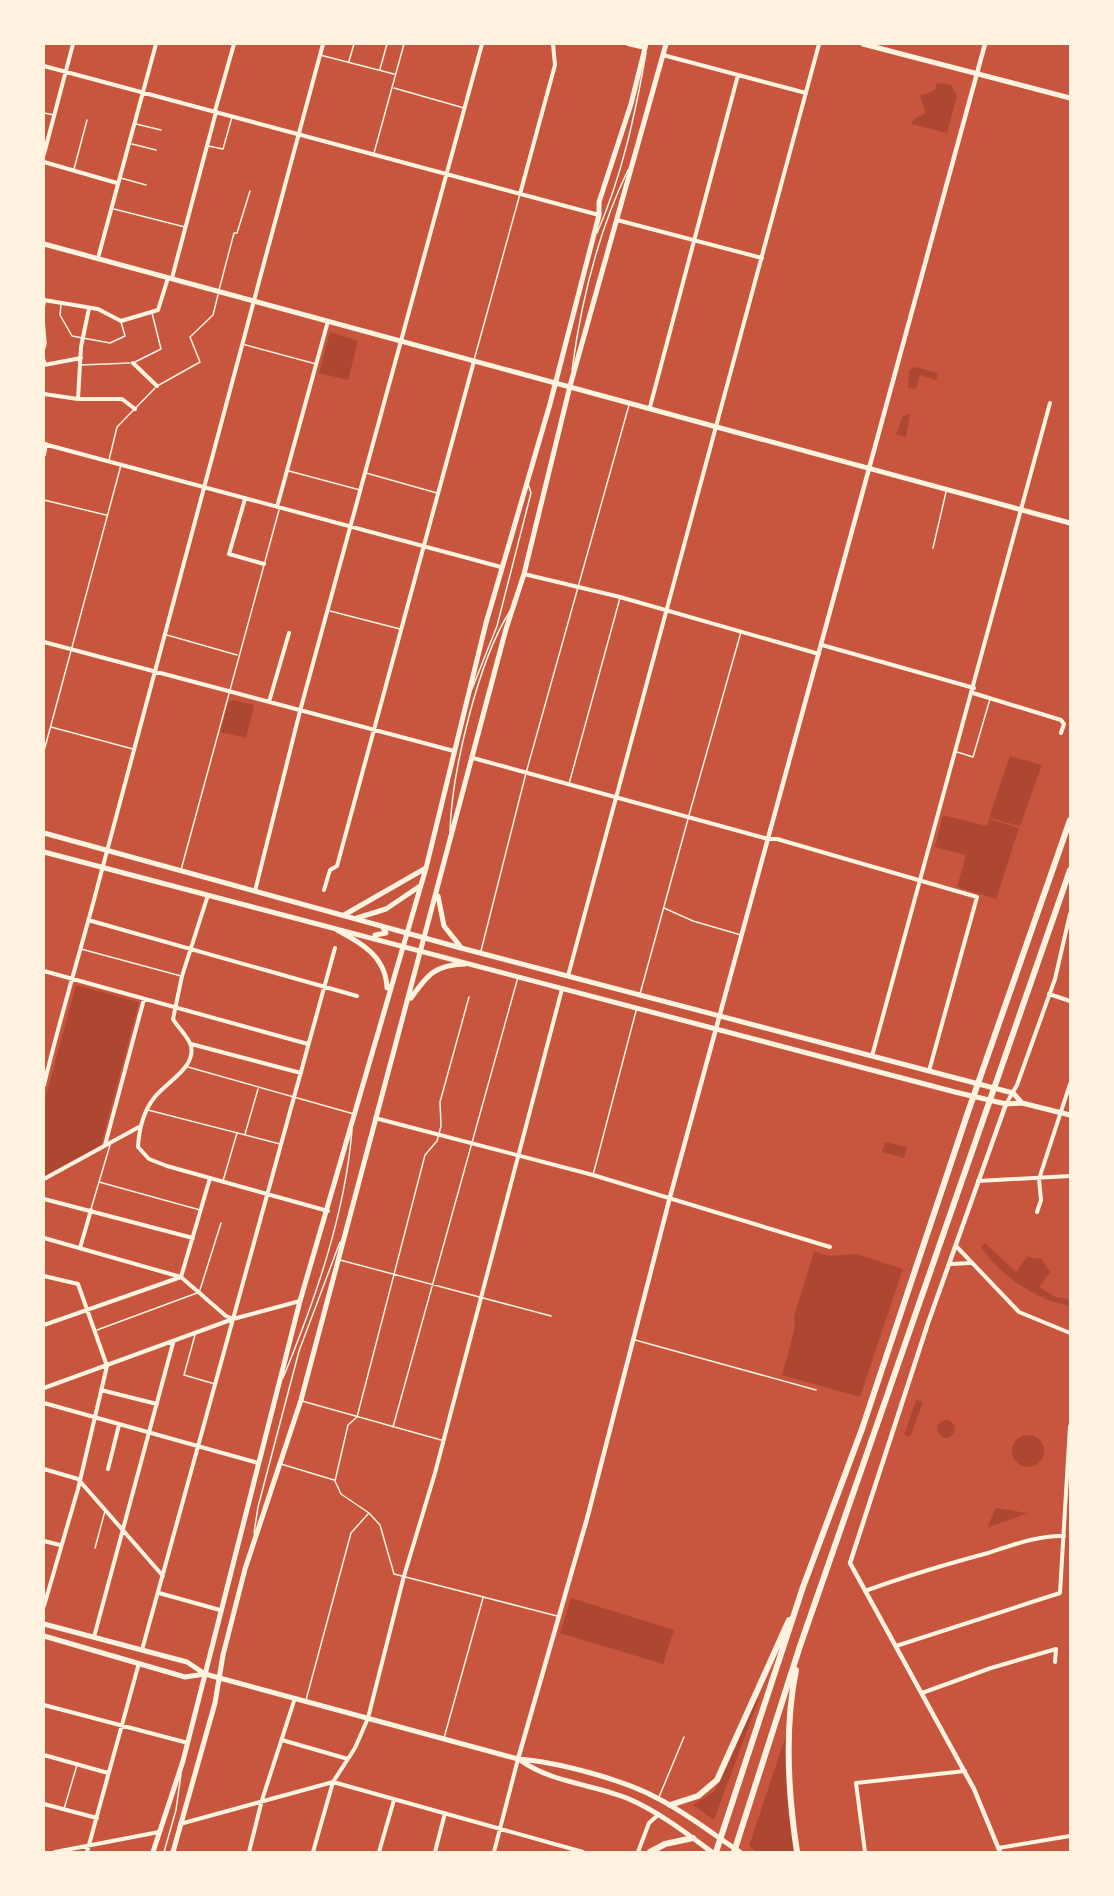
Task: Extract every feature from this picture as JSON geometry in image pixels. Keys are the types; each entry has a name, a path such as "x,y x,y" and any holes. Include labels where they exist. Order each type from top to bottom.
{"highway":[{"path":"714,1852 803,1587 862,1429 968,1112 1071,820"},
{"path":"734,1852 800,1646 1071,870"},
{"path":"670,1805 698,1797 717,1780 803,1587"},
{"path":"797,1852 789,1769 790,1720 800,1646"},
{"path":"650,1852 666,1844 693,1838"}],"main road":[{"path":"173,1852 221,1679 223,1655 253,1543 301,1400 513,606 524,574 570,386 666,44"},
{"path":"863,44 1071,98"},
{"path":"153,1852 188,1743 300,1301 426,868 501,567 556,381 599,215 599,202 631,104 647,45"},
{"path":"44,244 1071,522"},
{"path":"44,833 461,948 1013,1093 1022,1103"},
{"path":"44,852 1006,1104 1022,1103 1071,1115"},
{"path":"343,915 426,868"},
{"path":"355,918 386,909 421,885"},
{"path":"438,891 444,926 461,948"},
{"path":"330,926 361,944 375,956 384,970 388,995"},
{"path":"351,932 355,929 382,936 386,931 382,926"},
{"path":"407,1004 428,976 438,968 473,964"},
{"path":"44,1624 188,1662 205,1674 221,1679 518,1759 550,1764 625,1785 659,1798 740,1852"},
{"path":"44,1636 185,1677 205,1674"},
{"path":"518,1759 536,1771 629,1799 714,1852"}],"street":[{"path":"44,154 73,44"},
{"path":"98,258 117,180 156,44"},
{"path":"44,300 90,308 121,321 159,309 186,227 234,44"},
{"path":"44,1086 70,978 107,850 153,670 323,44"},
{"path":"255,891 300,711 482,44"},
{"path":"520,194 555,65 553,44"},
{"path":"628,44 647,45"},
{"path":"568,976 718,426 819,44"},
{"path":"494,1852 498,1830 634,1340 716,1029 985,44"},
{"path":"663,55 806,93"},
{"path":"44,66 599,215"},
{"path":"650,407 738,75"},
{"path":"44,162 117,180"},
{"path":"617,220 762,258"},
{"path":"78,399 83,339 90,308"},
{"path":"278,508 328,321"},
{"path":"45,364 81,358"},
{"path":"324,890 330,870 337,866 474,361"},
{"path":"133,363 157,387"},
{"path":"44,394 78,399 122,399 135,409"},
{"path":"872,1056 1050,403"},
{"path":"44,455 45,444 501,567"},
{"path":"245,499 230,554 264,564"},
{"path":"524,574 620,597 819,654"},
{"path":"269,702 289,633"},
{"path":"44,642 456,752"},
{"path":"822,645 1061,720 1064,724 1061,733"},
{"path":"473,758 689,818 768,839 777,839 977,897 929,1071"},
{"path":"208,895 174,1007 173,1019 191,1044 192,1053 186,1066 154,1098 147,1110 140,1126 138,1147 149,1159 328,1211"},
{"path":"1071,914 1050,994 977,1181 850,1563 965,1771 999,1850 1071,1836"},
{"path":"88,920 357,996"},
{"path":"142,1650 200,1447 335,948"},
{"path":"44,971 309,1044"},
{"path":"313,1852 333,1782 348,1759 368,1718 562,988"},
{"path":"1050,994 1071,1001"},
{"path":"105,1145 144,999"},
{"path":"191,1044 301,1073"},
{"path":"1036,1212 1041,1200 1039,1179 1071,1084"},
{"path":"375,1118 593,1175 830,1247"},
{"path":"44,1179 140,1126"},
{"path":"977,1181 1071,1176"},
{"path":"181,1277 210,1178"},
{"path":"44,1199 193,1238"},
{"path":"80,1248 91,1210"},
{"path":"44,1238 181,1277 226,1316 233,1319"},
{"path":"956,1246 1020,1312 1071,1333"},
{"path":"951,1264 970,1263"},
{"path":"44,1276 78,1284 107,1365 78,1479 78,1489 44,1606"},
{"path":"44,1326 181,1277"},
{"path":"44,1388 195,1335 233,1319 300,1301"},
{"path":"93,1638 173,1342"},
{"path":"101,1390 157,1404"},
{"path":"44,1403 94,1419 258,1463"},
{"path":"108,1469 119,1425"},
{"path":"896,1646 1060,1593 1071,1426"},
{"path":"44,1469 78,1479 164,1576"},
{"path":"865,1591 935,1567 1012,1545 1052,1535 1064,1536"},
{"path":"44,1541 60,1545"},
{"path":"159,1593 220,1610"},
{"path":"922,1693 991,1668 1056,1649 1055,1662"},
{"path":"87,1852 139,1662"},
{"path":"249,1852 262,1800 295,1698"},
{"path":"44,1705 188,1743"},
{"path":"282,1740 348,1759"},
{"path":"44,1755 108,1773"},
{"path":"865,1852 856,1783 965,1771"},
{"path":"179,1824 333,1782 583,1852"},
{"path":"379,1852 394,1800"},
{"path":"44,1804 97,1818"},
{"path":"435,1852 445,1813"},
{"path":"638,1852 649,1823 658,1815"},
{"path":"55,1852 159,1832"}],"lane":[{"path":"349,62 354,44"},
{"path":"380,70 387,44"},
{"path":"374,154 404,44"},
{"path":"589,252 617,182 636,110 647,45"},
{"path":"320,55 395,74"},
{"path":"392,87 465,108"},
{"path":"44,113 54,116"},
{"path":"208,146 223,149 232,116"},
{"path":"74,171 87,120"},
{"path":"133,123 161,130"},
{"path":"128,143 156,150"},
{"path":"570,386 582,304 611,206 633,160"},
{"path":"117,180 146,185"},
{"path":"109,461 117,427 157,387 200,362 190,337 213,315 234,233 237,234 250,191"},
{"path":"474,361 520,194"},
{"path":"111,208 186,227"},
{"path":"44,300 44,310"},
{"path":"61,303 60,315 67,332 72,336 110,343 123,338 125,333 121,321"},
{"path":"80,365 133,363 161,349 152,312"},
{"path":"44,319 46,344 44,350"},
{"path":"242,344 316,365"},
{"path":"44,358 45,364"},
{"path":"481,953 526,773 630,402"},
{"path":"44,751 121,464"},
{"path":"288,470 361,490"},
{"path":"365,473 438,493"},
{"path":"470,696 497,626 531,493 527,480"},
{"path":"933,548 947,488"},
{"path":"44,500 106,516"},
{"path":"181,871 278,508"},
{"path":"568,785 620,597"},
{"path":"449,847 456,776 482,674 500,627 513,606"},
{"path":"329,610 401,630"},
{"path":"639,995 741,632"},
{"path":"163,634 238,655"},
{"path":"957,751 973,757 990,698"},
{"path":"50,727 133,749"},
{"path":"663,908 693,921 742,935"},
{"path":"80,949 182,976"},
{"path":"393,1427 518,976"},
{"path":"469,997 440,1102 439,1134 435,1144 425,1155 357,1416 348,1425 335,1480 341,1494 369,1513 382,1530 394,1574 558,1616"},
{"path":"593,1175 637,1009"},
{"path":"186,1066 354,1117 346,1182 318,1286 279,1387"},
{"path":"245,1135 258,1088"},
{"path":"147,1110 281,1144"},
{"path":"223,1182 237,1133"},
{"path":"91,1210 110,1142"},
{"path":"99,1182 201,1210"},
{"path":"96,1330 198,1293 202,1288 221,1222"},
{"path":"253,1543 258,1507 299,1351 348,1224"},
{"path":"339,1260 551,1316"},
{"path":"195,1335 184,1375 216,1384"},
{"path":"634,1340 816,1390"},
{"path":"301,1400 442,1440"},
{"path":"280,1464 335,1480"},
{"path":"95,1548 105,1510"},
{"path":"306,1701 351,1533 369,1513"},
{"path":"443,1739 483,1597"},
{"path":"659,1798 684,1737"},
{"path":"164,1852 176,1810 183,1761"},
{"path":"64,1810 77,1765"}],"shaded area":[{"path":"937,83 951,85 957,96 947,133 912,124 913,120 926,113 920,96 935,90"},
{"path":"330,332 358,341 348,380 319,373"},
{"path":"916,367 938,373 936,380 920,375 916,389 908,388 909,370"},
{"path":"910,414 906,437 896,434 903,416"},
{"path":"233,700 254,705 246,738 220,732 228,703"},
{"path":"1010,756 1042,765 1020,826 989,818"},
{"path":"943,815 987,826 989,819 1019,828 996,899 957,887 966,855 935,847"},
{"path":"76,985 139,1002 101,1145 44,1176 44,1103"},
{"path":"885,1142 907,1147 904,1158 882,1152"},
{"path":"985,1243 1016,1272 1027,1257 1042,1259 1050,1272 1039,1287 1056,1297 1070,1299 1070,1306 1032,1292 1009,1277 998,1268 981,1247"},
{"path":"814,1251 829,1256 857,1254 903,1269 860,1397 782,1375 795,1328 794,1317"},
{"path":"916,1400 923,1402 910,1437 904,1434"},
{"path":"946,1420 952,1423 955,1429 952,1435 946,1438 940,1435 937,1429 940,1423"},
{"path":"1028,1435 1040,1439 1044,1451 1040,1463 1028,1467 1016,1463 1012,1451 1016,1439"},
{"path":"996,1508 1027,1513 987,1528"},
{"path":"571,1598 674,1630 663,1664 560,1633"},
{"path":"757,1698 759,1699 714,1820 693,1805 715,1791"},
{"path":"788,1729 794,1852 757,1852 749,1846"}]}
